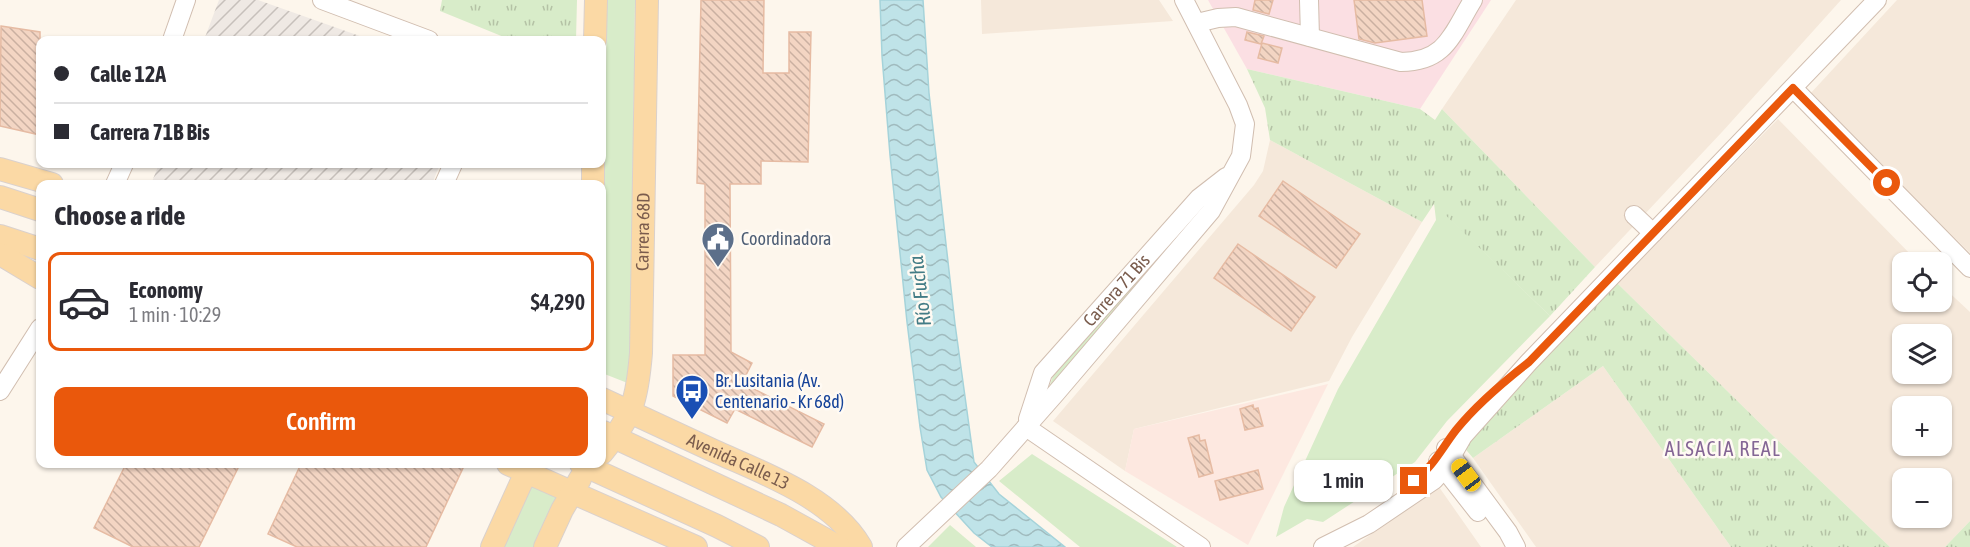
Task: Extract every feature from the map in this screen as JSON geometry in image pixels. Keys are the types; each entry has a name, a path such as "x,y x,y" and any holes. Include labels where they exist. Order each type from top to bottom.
{"main road":[{"path":"595,36 596,0"},
{"name":"Carrera 68D","path":"606,442 630,412 637,394 641,352 647,0"},
{"path":"2,169 39,180"},
{"path":"0,197 36,209"},
{"path":"0,236 36,248"},
{"path":"0,254 36,276"},
{"path":"0,266 36,278"},
{"name":"Avenida Calle 13","path":"606,401 770,477 809,498 840,521 861,547"},
{"name":"Avenida Calle 13","path":"606,456 781,515 839,547"},
{"path":"606,458 758,547"},
{"path":"492,547 522,468"},
{"path":"527,468 696,547"},
{"name":"Carrera 68D","path":"545,547 572,491 587,468"}],"street":[{"path":"173,36 186,0"},
{"path":"322,0 418,36"},
{"name":"Carrera 71 Bis","path":"906,547 989,469 1026,427 1043,373 1199,198 1233,171 1241,156 1245,124 1238,105 1184,0"},
{"path":"1309,0 1310,37"},
{"path":"1197,23 1236,17 1401,62 1417,62 1441,50 1473,0"},
{"path":"1329,544 1369,524 1421,490 1444,458 1529,362 1877,0"},
{"path":"1793,88 1970,268"},
{"path":"1634,215 1653,233"},
{"path":"0,391 36,334"},
{"path":"1026,427 1201,547"},
{"path":"1444,458 1507,547"},
{"path":"1444,458 1508,532 1516,547"}],"shaded area":[{"path":"219,0 258,0 360,36 206,36"},
{"path":"981,0 1159,0 1173,21 982,34"},
{"path":"1208,0 1491,0 1420,109 1247,69"},
{"path":"1516,0 1841,0 1722,132 1595,267 1442,109"},
{"path":"1897,0 1970,0 1970,253 1809,95"},
{"path":"1778,119 1908,252 1892,252 1892,312 1952,312 1952,295 1970,312 1970,521 1945,547 1890,547 1617,283"},
{"path":"1270,140 1422,222 1352,337 1329,381 1134,429 1125,471 1053,421 1254,185 1263,171"},
{"path":"157,168 438,168 434,180 153,180"},
{"path":"1603,366 1731,547 1536,547 1473,458"},
{"path":"1328,384 1248,545 1125,471 1134,429"},
{"path":"1439,487 1481,547 1353,547"}],"green space":[{"path":"442,0 577,0 576,36 501,36 440,11"},
{"path":"607,0 635,0 630,384 606,375"},
{"path":"1247,69 1420,109 1435,120 1442,109 1595,267 1550,316 1434,204 1422,222 1270,140 1265,108"},
{"path":"1434,203 1550,316 1447,421 1415,462 1323,522 1307,519 1276,537 1284,507 1338,389 1436,220"},
{"path":"1191,214 1196,218 1049,388 1053,376"},
{"path":"1617,283 1890,547 1731,547 1603,366 1473,458 1462,445"},
{"path":"1032,454 1177,547 1080,547 999,481"},
{"path":"533,480 558,493 534,547 503,547"},
{"path":"1970,521 1970,547 1945,547"},
{"path":"950,525 976,547 928,547"}],"water":[{"name":"Río Fucha","path":"880,0 923,0 929,93 955,324 974,462 999,494 1065,547 992,547 974,533 941,497 927,470 907,322 890,155"}],"building":[{"path":"701,0 764,0 763,73 789,73 789,32 811,32 808,162 761,161 761,184 730,184 731,352 752,363 742,383 824,424 812,447 735,409 727,423 673,396 673,355 705,355 705,184 697,183"},
{"path":"1255,0 1273,0 1269,14 1253,10"},
{"path":"1354,0 1422,0 1427,36 1375,43 1359,39"},
{"path":"1,26 40,32 40,36 36,36 36,134 0,126"},
{"path":"1247,32 1264,36 1261,44 1245,40"},
{"path":"1262,43 1282,48 1278,63 1258,58"},
{"path":"1283,181 1360,234 1336,268 1259,216"},
{"path":"1238,244 1315,297 1291,331 1214,278"},
{"path":"1253,405 1254,409 1258,408 1263,426 1245,430 1240,409"},
{"path":"1199,435 1200,441 1205,440 1213,473 1199,477 1188,438"},
{"path":"124,468 238,468 199,547 133,547 94,528"},
{"path":"299,468 463,468 426,547 297,547 268,534"},
{"path":"1258,470 1263,489 1220,500 1215,481"}],"place":[{"name":"Coordinadora","path":"718,268"},
{"name":"Br. Lusitania (Av. Centenario - Kr 68d)","path":"692,420"}],"district":[{"name":"ALSACIA REAL","path":"1723,449"}],"route":[{"path":"1414,481 1436,460 1470,414 1494,390 1529,362 1793,88 1887,183"}]}
